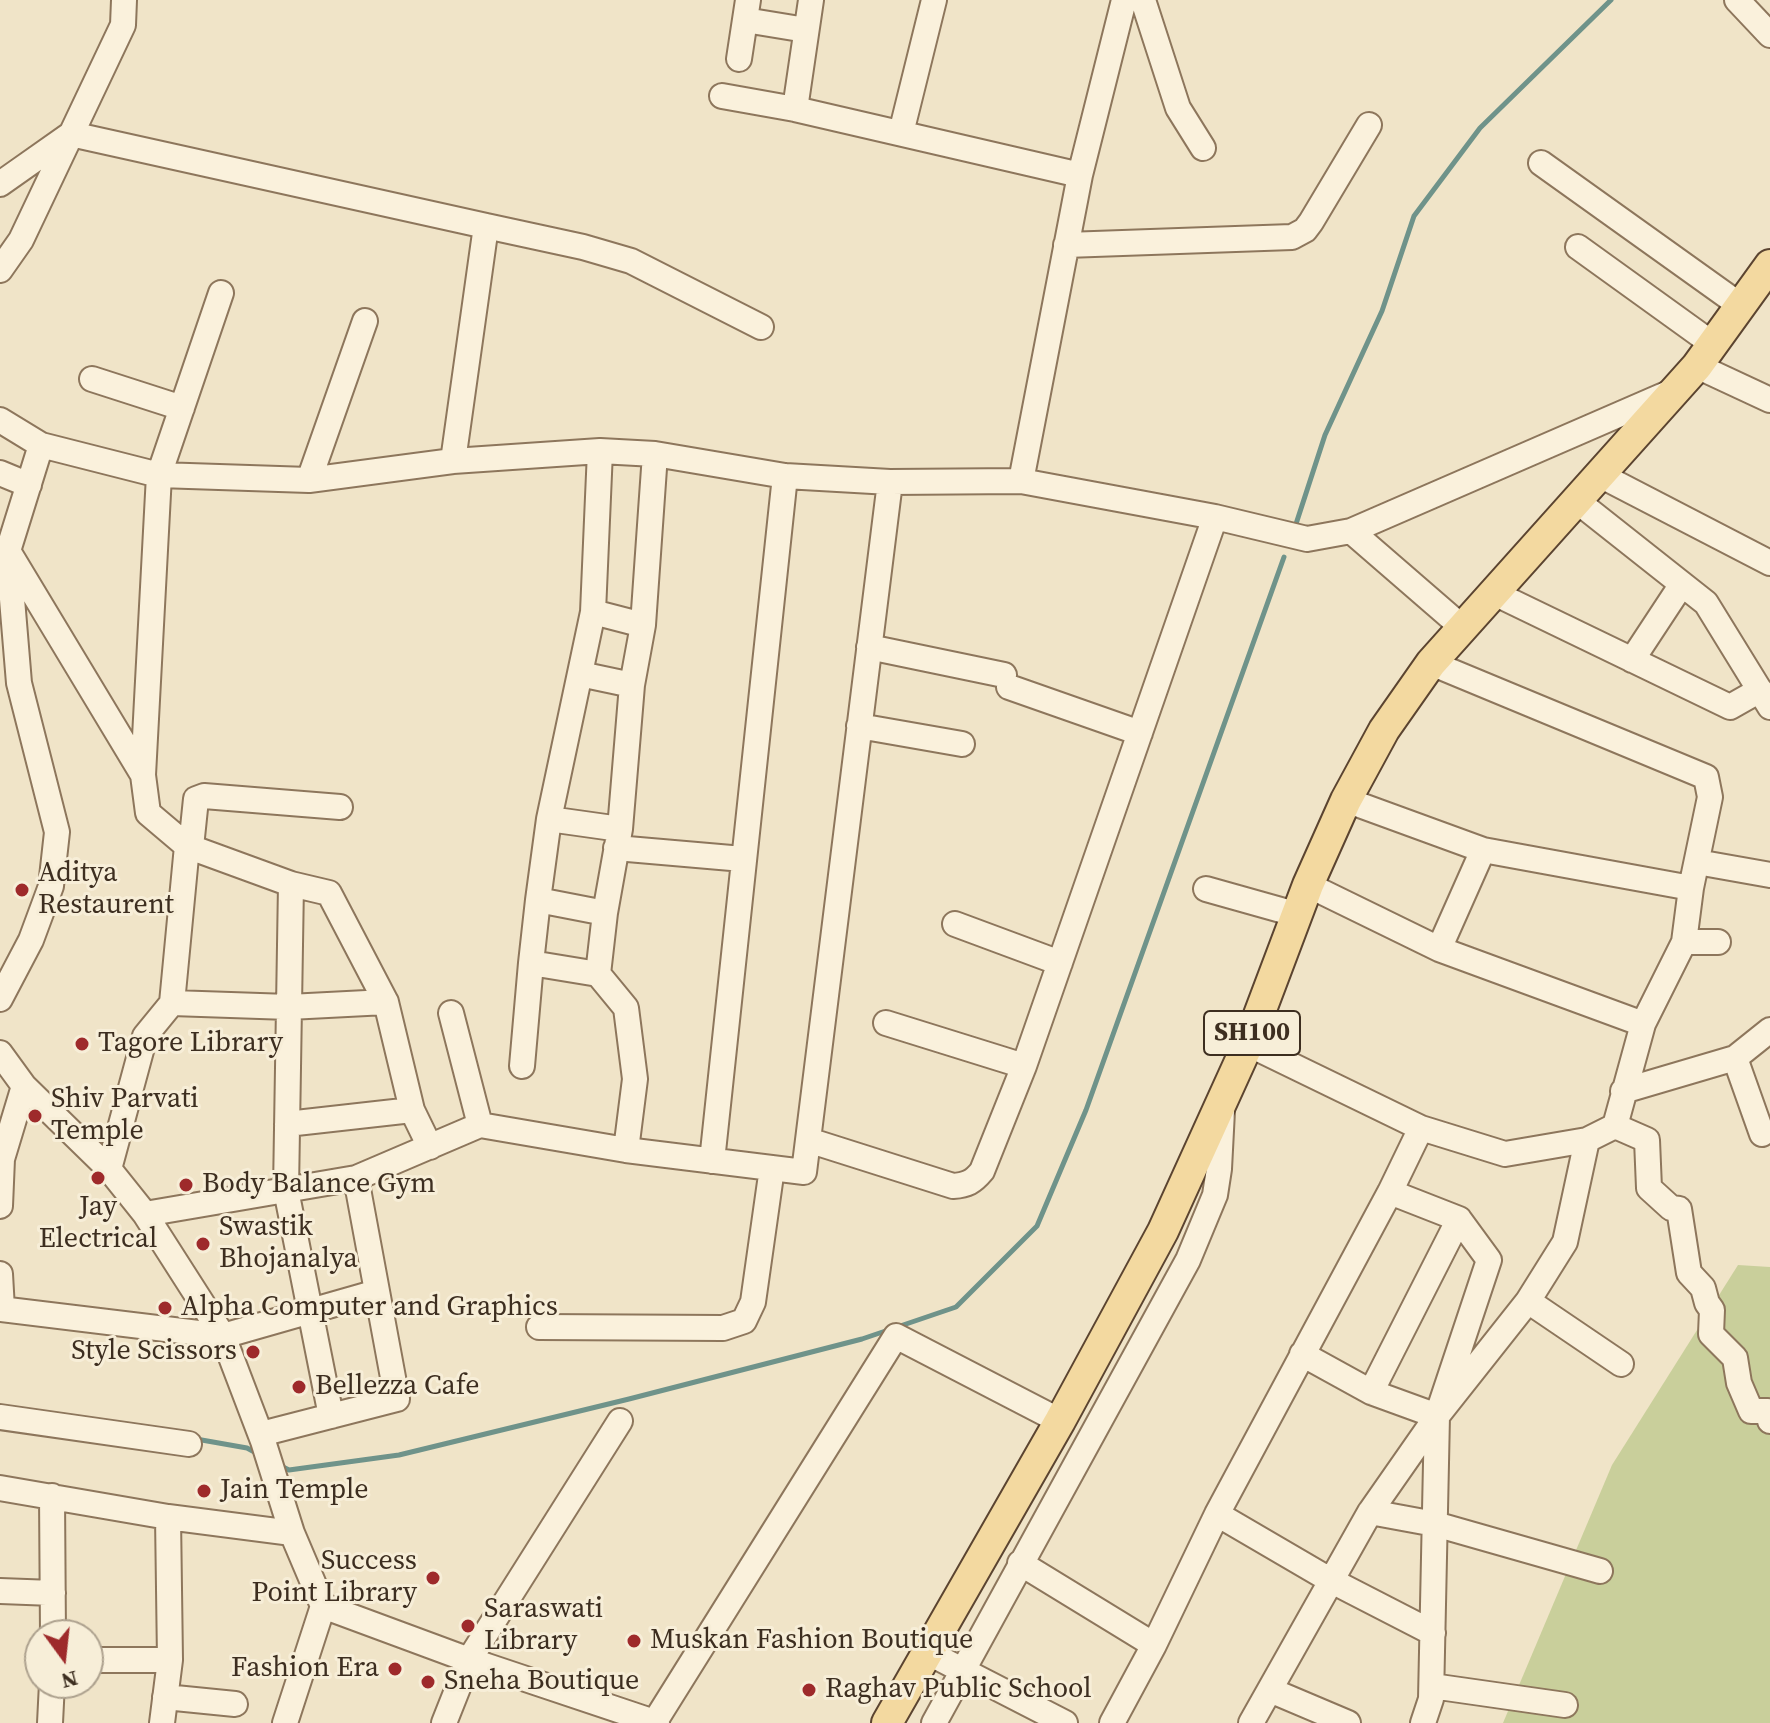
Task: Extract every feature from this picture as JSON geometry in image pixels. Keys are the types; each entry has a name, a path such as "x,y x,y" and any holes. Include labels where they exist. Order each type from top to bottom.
{"main road":[{"name":"SH100","path":"887,1723 1060,1421 1163,1231 1248,1044 1295,914 1346,800 1384,730 1431,663 1677,390 1770,265"}],"street":[{"path":"0,270 21,240 123,25 124,0"},
{"path":"795,109 811,0"},
{"path":"901,133 934,0"},
{"path":"1021,481 1080,175 1124,0"},
{"path":"1143,0 1178,108 1203,148"},
{"path":"1737,0 1770,35"},
{"path":"739,59 746,10 806,30"},
{"path":"722,96 795,109 1080,175"},
{"path":"1066,245 1292,237 1305,230 1311,222 1369,125"},
{"path":"0,184 71,134 583,247 631,261 761,327"},
{"path":"1541,163 1741,306"},
{"path":"453,461 486,226"},
{"path":"1578,247 1706,355 1770,400"},
{"path":"221,293 159,475 143,775 148,813 189,847 291,884 329,893 386,1002 412,1110 430,1147"},
{"path":"309,480 365,321"},
{"path":"92,379 182,408"},
{"path":"0,420 41,445 159,475 309,480 453,461 600,451 655,454 785,476 890,482 1021,481 1215,517 1307,539 1351,531 1677,390"},
{"path":"0,999 31,940 51,886 57,832 8,634 4,550 41,445"},
{"path":"522,1066 549,819 593,612 600,451"},
{"path":"598,974 618,838 632,685 643,625 655,454"},
{"path":"0,473 29,485"},
{"path":"1600,475 1770,563"},
{"path":"712,1161 785,476"},
{"path":"145,1214 356,1178 480,1125 626,1150 804,1172 890,482"},
{"path":"1494,593 1730,707 1765,699 1706,603 1577,501"},
{"path":"808,1140 953,1186 974,1181 982,1171 1024,1066 1215,517"},
{"path":"1351,531 1463,628"},
{"path":"4,550 143,775"},
{"path":"1632,660 1682,584"},
{"path":"593,612 643,625"},
{"path":"869,647 1007,681 1140,733"},
{"path":"1431,663 1706,777 1710,797 1691,888 1684,942 1643,1024 1615,1126"},
{"path":"580,674 632,685"},
{"path":"859,726 962,744"},
{"path":"109,1169 145,1036 172,1003 196,799 204,796 340,807"},
{"path":"1346,800 1483,850 1691,888"},
{"path":"549,819 618,838 743,859"},
{"path":"1439,949 1483,850"},
{"path":"1697,862 1770,875"},
{"path":"291,884 286,1190 331,1416"},
{"path":"1308,885 1439,949 1643,1024"},
{"path":"1206,889 1295,914"},
{"path":"538,900 605,913"},
{"path":"955,924 1060,963"},
{"path":"1684,942 1718,942"},
{"path":"531,963 598,974 626,1008 635,1079 626,1150"},
{"path":"172,1003 289,1007 386,1002"},
{"path":"451,1013 480,1125"},
{"path":"886,1023 1024,1066"},
{"path":"1623,1091 1735,1058 1770,1030"},
{"path":"1248,1044 1421,1128 1505,1154 1587,1140 1615,1126"},
{"path":"0,1053 24,1086 109,1169 145,1214 223,1336 262,1437 292,1533 323,1606 285,1723"},
{"path":"1735,1058 1762,1134"},
{"path":"0,1206 1,1160 24,1086"},
{"path":"934,1723 1188,1260 1215,1195 1223,1101"},
{"path":"287,1124 412,1110"},
{"path":"1615,1126 1647,1140 1649,1188 1671,1208 1679,1209 1689,1273 1703,1288 1712,1310 1711,1334 1735,1358 1739,1383 1751,1411 1768,1411 1770,1421"},
{"path":"1112,1723 1154,1645 1217,1514 1390,1192 1421,1128"},
{"path":"1251,1723 1370,1512 1437,1416 1528,1301 1565,1242 1587,1140"},
{"path":"539,1327 723,1328 744,1321 753,1302 772,1168"},
{"path":"262,1437 397,1399 356,1178"},
{"path":"1390,1192 1459,1219 1489,1260 1437,1416 1432,1686 1423,1723"},
{"path":"1371,1392 1459,1219"},
{"path":"0,1274 1,1309 223,1336 377,1292"},
{"path":"1528,1301 1621,1364"},
{"path":"323,1606 469,1660 655,1723 896,1336 1060,1421"},
{"path":"1302,1354 1371,1392 1437,1416"},
{"path":"0,1417 189,1444"},
{"path":"444,1723 469,1660 620,1421"},
{"path":"0,1488 168,1517 292,1533"},
{"path":"52,1496 53,1619"},
{"path":"1370,1512 1435,1524 1600,1571"},
{"path":"1217,1514 1330,1580 1433,1633"},
{"path":"162,1723 170,1660 168,1517"},
{"path":"1020,1563 1154,1645"},
{"path":"0,1591 53,1593"},
{"path":"927,1652 1065,1723"},
{"path":"104,1660 170,1660"},
{"path":"1432,1686 1565,1705"},
{"path":"1270,1690 1348,1723"},
{"path":"165,1697 235,1704"},
{"path":"50,1723 51,1699"}],"green space":[{"path":"1738,1265 1770,1267 1770,1723 1503,1723 1612,1465"}],"waterway":[{"path":"1295,527 1325,435 1382,311 1414,216 1480,128 1611,0"},
{"path":"279,1465 289,1470 399,1455 862,1339 956,1307 1037,1226 1086,1110 1284,557"},
{"path":"196,1439 247,1448 260,1455"}],"place":[{"name":"Aditya Restaurent","path":"22,890"},
{"name":"Tagore Library","path":"82,1044"},
{"name":"Shiv Parvati Temple","path":"35,1116"},
{"name":"Jay Electrical","path":"98,1178"},
{"name":"Body Balance Gym","path":"186,1185"},
{"name":"Swastik Bhojanalya","path":"203,1244"},
{"name":"Alpha Computer and Graphics","path":"165,1308"},
{"name":"Style Scissors","path":"253,1352"},
{"name":"Bellezza Cafe","path":"299,1387"},
{"name":"Jain Temple","path":"204,1491"},
{"name":"Success Point Library","path":"433,1578"},
{"name":"Saraswati Library","path":"468,1626"},
{"name":"Muskan Fashion Boutique","path":"634,1641"},
{"name":"Fashion Era","path":"395,1669"},
{"name":"Sneha Boutique","path":"428,1682"},
{"name":"Raghav Public School","path":"809,1690"}]}
